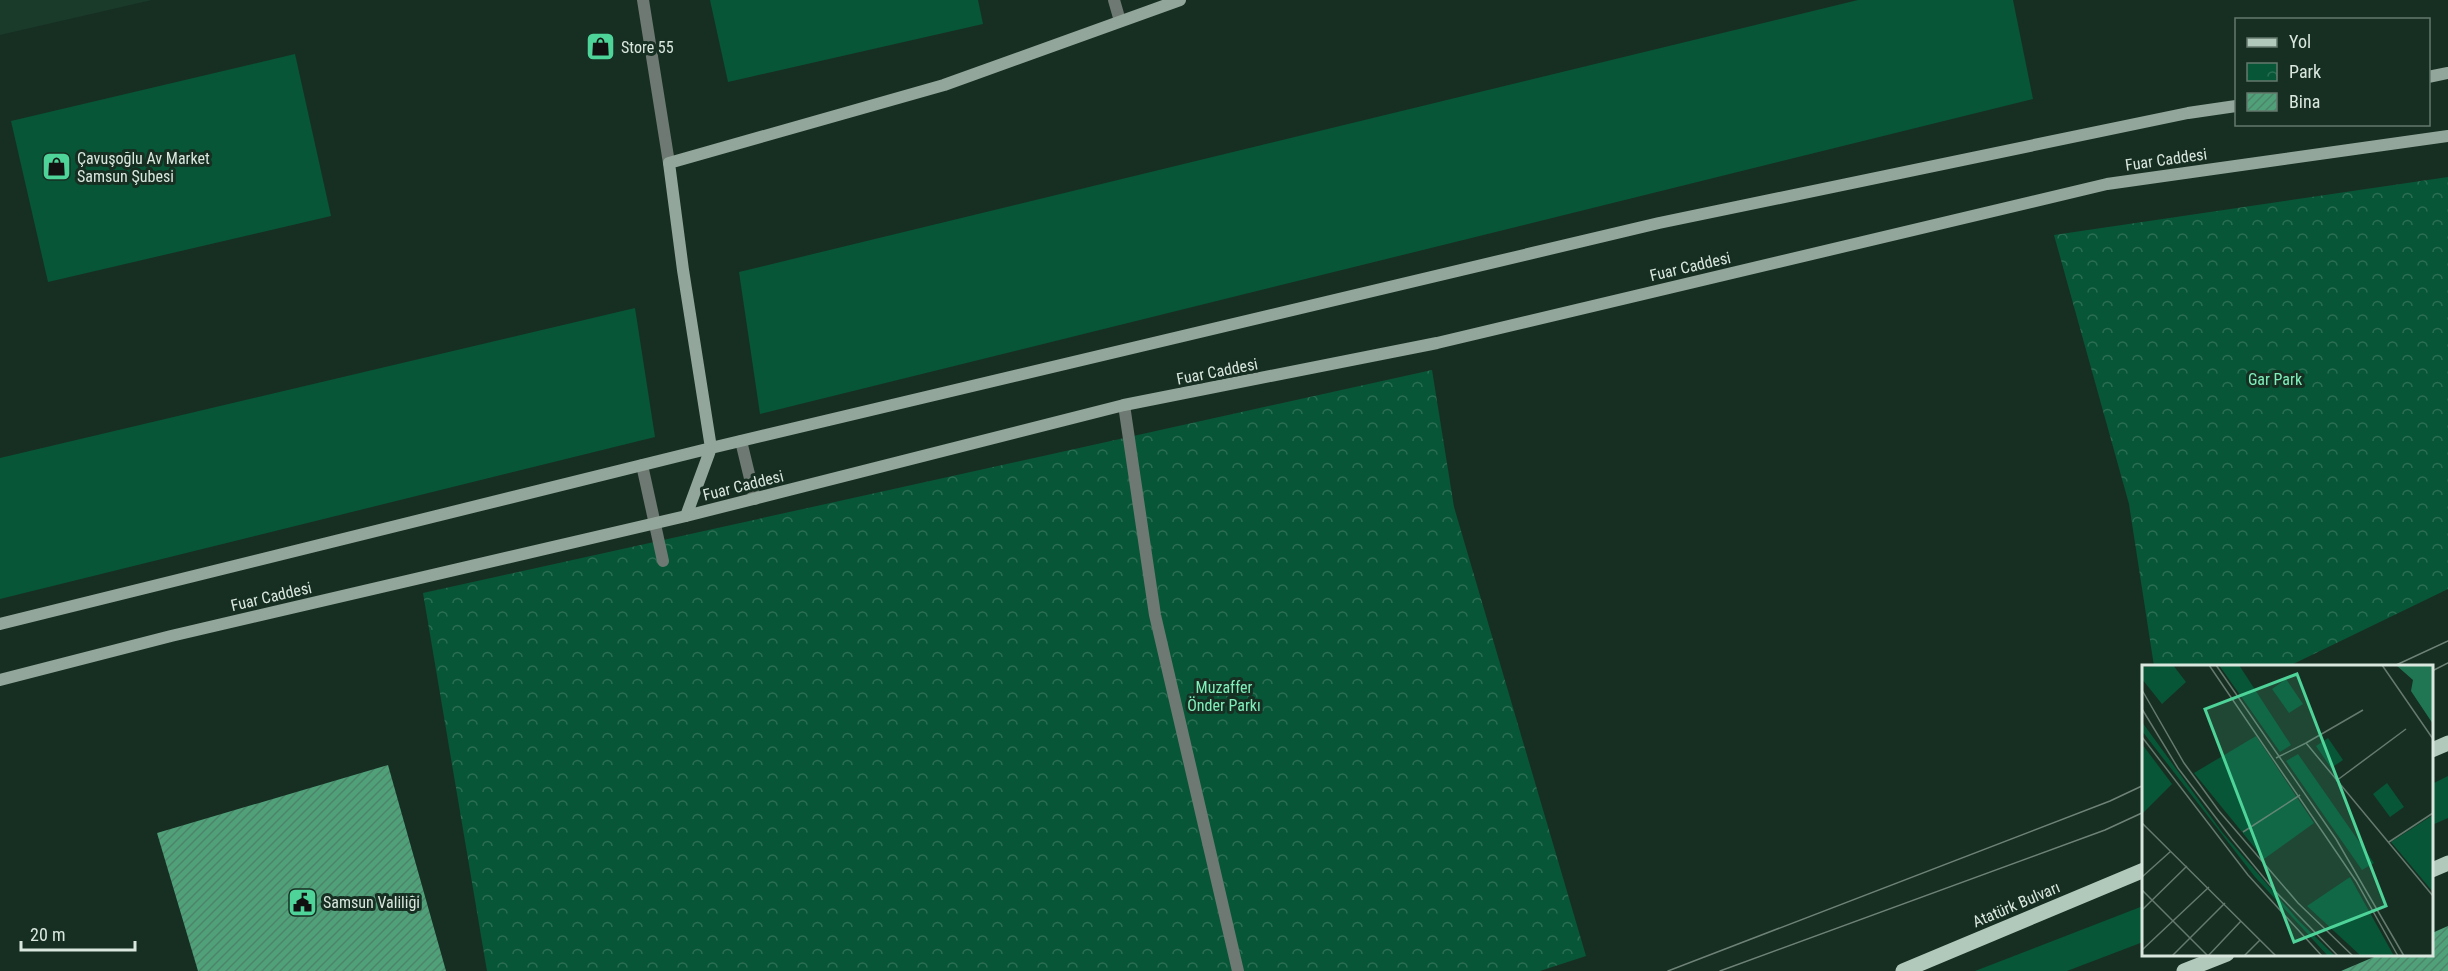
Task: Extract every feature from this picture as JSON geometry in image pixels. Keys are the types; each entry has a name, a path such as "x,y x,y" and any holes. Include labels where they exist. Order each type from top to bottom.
{"main road":[{"path":"686,516 711,448 669,163 944,85 1180,0"},
{"path":"2430,77 2448,73"},
{"path":"0,624 711,448 1659,223 2188,113 2235,106"},
{"name":"Fuar Caddesi","path":"0,680 171,636 655,524 1124,405 1437,343 2107,184 2448,136"},
{"path":"2433,750 2448,743"},
{"path":"2433,870 2448,863"},
{"name":"Atatürk Bulvarı","path":"1903,971 2142,871"},
{"path":"2184,971 2222,956"}],"street":[{"path":"643,0 669,163"},
{"path":"1114,0 1120,21"},
{"path":"1124,405 1155,615 1238,971"},
{"path":"741,441 755,499"},
{"path":"642,465 663,561"}],"shaded area":[{"path":"0,0 152,0 0,35"}],"green space":[{"path":"710,0 978,0 983,24 728,82"},
{"path":"1858,0 2013,0 2033,99 760,414 739,272"},
{"path":"295,54 331,216 48,282 11,121"},
{"name":"Gar Park","path":"2448,177 2448,589 2291,665 2154,665 2129,504 2054,235"},
{"path":"635,308 655,437 0,599 0,458"},
{"name":"Muzaffer Önder Parkı","path":"1432,370 1454,507 1586,956 1540,971 487,971 423,593"},
{"path":"2448,776 2448,818 2433,825 2433,784"},
{"path":"2142,906 2142,942 2067,971 1975,971"}],"building":[{"name":"Samsun Valiliği","path":"388,765 446,971 198,971 157,833"},
{"path":"2448,926 2448,971 2341,971 2376,956 2433,956 2433,933"}],"tram line":[{"path":"2396,665 2448,641"},
{"path":"2433,670 2448,663"},
{"path":"1668,971 2110,801 2142,786"},
{"path":"1720,971 2105,830 2142,813"}],"place":[{"name":"Store 55","path":"600,47"},
{"name":"Çavuşoğlu Av Market Samsun Şubesi","path":"56,167"},
{"name":"Samsun Valiliği","path":"302,902"}]}
